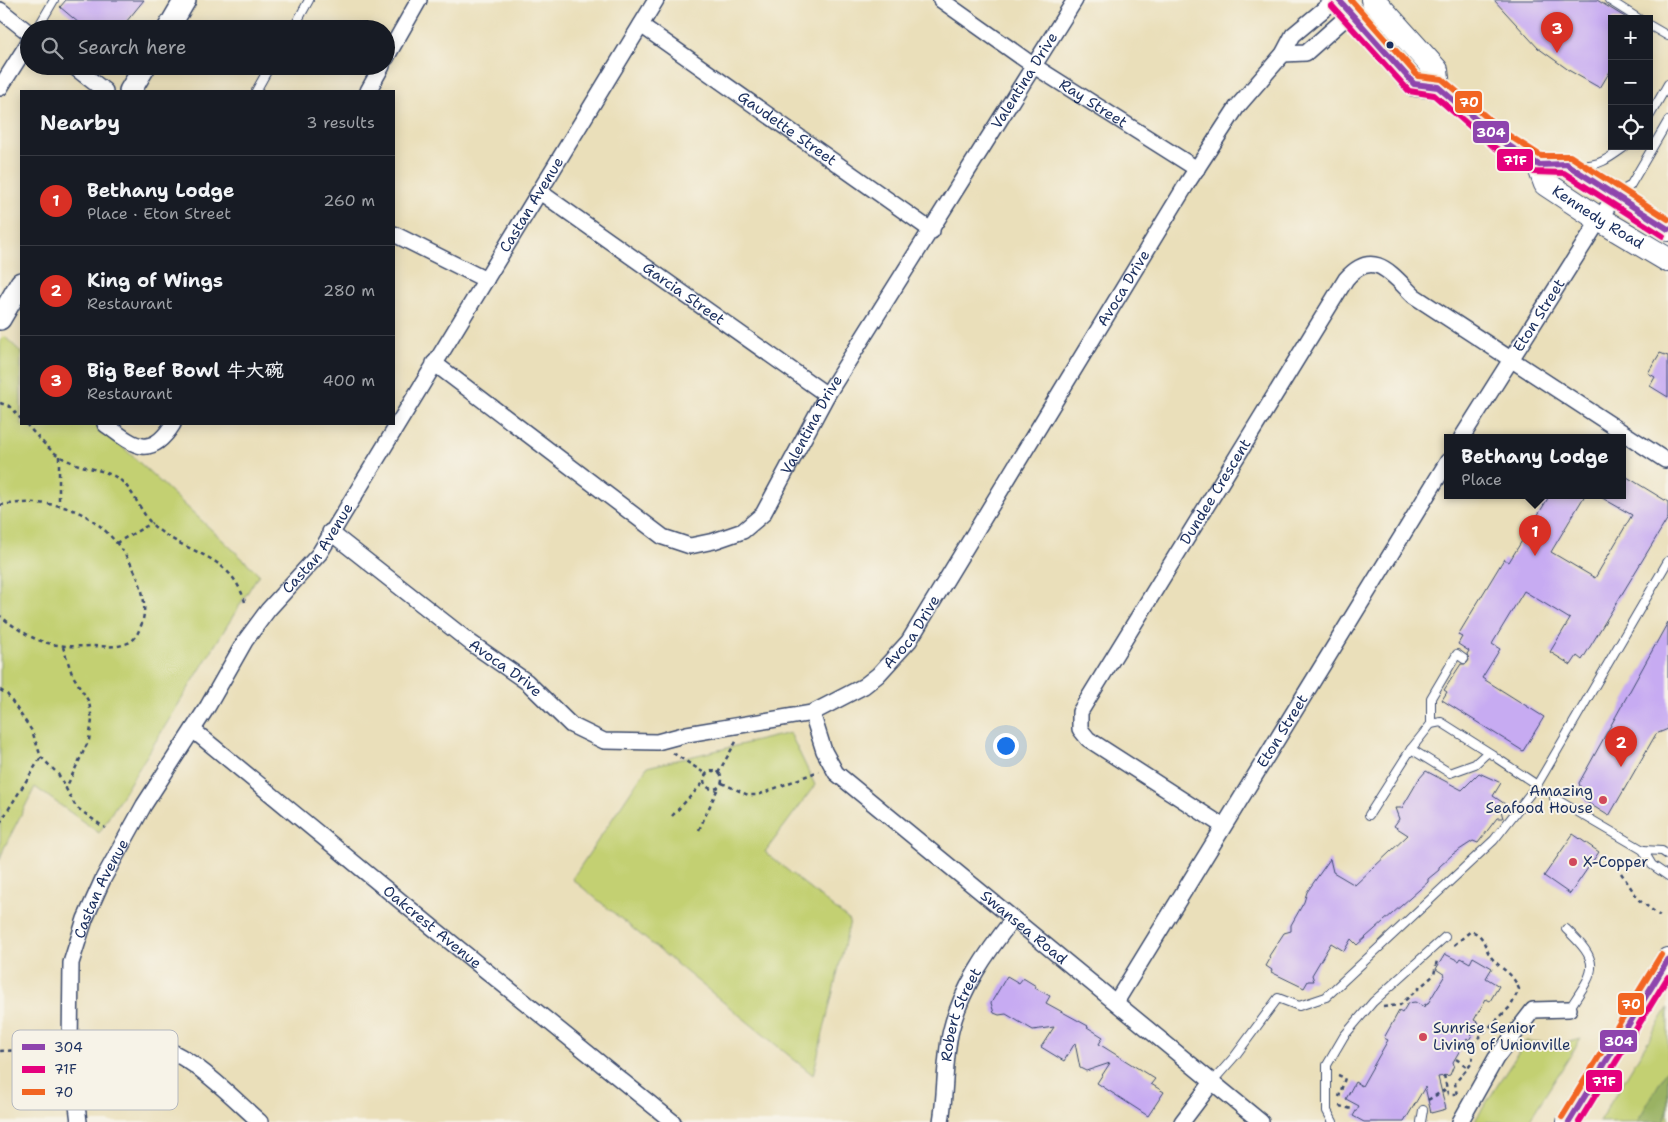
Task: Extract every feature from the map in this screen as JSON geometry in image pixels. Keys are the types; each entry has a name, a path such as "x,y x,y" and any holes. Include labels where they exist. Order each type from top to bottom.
{"main road":[{"path":"1373,0 1436,70 1438,87"},
{"path":"1348,4 1414,84 1438,87 1500,140 1539,164"},
{"name":"Kennedy Road","path":"1668,229 1566,164 1539,164 1546,184 1599,219 1668,260"},
{"path":"1569,1122 1668,960"}],"street":[{"path":"173,20 185,0"},
{"path":"395,42 419,0"},
{"name":"Castan Avenue","path":"70,1030 71,963 86,919 103,879 144,805 193,730 244,641 268,610 308,568 318,554 656,0"},
{"name":"Ray Street","path":"941,0 1034,66 1197,169"},
{"name":"Valentina Drive","path":"434,363 663,537 690,546 743,531 763,514 827,395 932,231 1075,0"},
{"path":"1283,54 1306,53 1348,4"},
{"name":"Avoca Drive","path":"330,532 471,643 527,682 571,725 604,741 657,742 687,734 812,713 864,686 878,675 909,641 1197,169 1237,107 1283,54 1294,35 1348,4"},
{"path":"0,10 20,26"},
{"name":"Gaudette Street","path":"641,25 932,231"},
{"path":"0,88 20,56"},
{"path":"84,75 105,90"},
{"path":"131,90 140,75"},
{"path":"369,90 377,75"},
{"name":"Garcia Street","path":"540,192 827,395"},
{"name":"Eton Street","path":"1464,434 1615,195"},
{"path":"395,234 486,280"},
{"name":"Dundee Crescent","path":"1223,826 1088,739 1080,729 1080,712 1346,279 1354,269 1364,264 1377,265 1386,269 1414,296 1510,360"},
{"path":"0,319 20,285"},
{"path":"1510,360 1624,434"},
{"path":"106,425 130,443 142,448 157,444 172,425"},
{"path":"1626,435 1666,461"},
{"name":"Eton Street","path":"1116,1002 1444,467"},
{"name":"Swansea Road","path":"812,713 824,751 836,772 1012,919 1213,1080 1261,1122"},
{"name":"Oakcrest Avenue","path":"193,730 673,1122"},
{"name":"Robert Street","path":"941,1122 951,1030 964,997 977,972 993,944 1012,919"},
{"path":"1463,1116 1496,1058 1533,1010 1569,1009"},
{"path":"178,1056 207,1075 260,1122"},
{"path":"1182,1122 1213,1080"}],"lane":[{"path":"42,20 54,0"},
{"path":"298,20 310,0"},
{"path":"1609,0 1633,15"},
{"path":"1653,27 1668,36"},
{"path":"257,90 265,75"},
{"path":"1653,110 1668,84"},
{"path":"1615,195 1630,186 1668,121"},
{"path":"1566,164 1591,166 1606,160 1620,150"},
{"path":"1213,1080 1235,1056 1278,998 1299,1006 1326,997 1494,840 1537,785 1668,561"},
{"path":"1368,815 1411,749 1431,724 1431,698 1458,654 1464,660"},
{"path":"1431,724 1441,722 1537,785"},
{"path":"1411,749 1450,773 1493,755"},
{"path":"1554,798 1643,850 1662,852 1668,855"},
{"path":"1643,850 1652,865 1668,876"},
{"path":"1566,929 1584,946 1592,960 1590,978 1569,1009"},
{"path":"1333,1122 1327,1111 1327,1065 1344,1036 1374,1002 1444,937"},
{"path":"1421,1122 1423,1110"}],"path":[{"path":"0,403 9,406 20,418"},
{"path":"27,425 49,449 67,461 106,472 121,481 156,528 219,564 233,575 245,602"},
{"path":"59,456 59,505"},
{"path":"0,506 24,502 59,505 89,518 116,543 128,559 144,599 143,622 135,638 125,645 63,647 38,641 0,616"},
{"path":"116,543 152,523"},
{"path":"63,647 72,674 89,702 92,720 89,740 66,788"},
{"path":"0,690 7,694 32,731 41,757 58,774 76,807 105,828"},
{"path":"718,774 747,724"},
{"path":"657,742 706,774 718,774"},
{"path":"0,823 41,757"},
{"path":"722,784 748,795 758,795 832,765"},
{"path":"672,816 704,783 706,774"},
{"path":"718,774 722,779 722,784"},
{"path":"704,783 705,786 718,788"},
{"path":"699,830 718,788 722,784"},
{"path":"1622,874 1639,900 1660,916"},
{"path":"1453,946 1471,931 1477,933 1483,938 1491,957 1513,976 1519,989 1511,1006 1475,1041 1469,1068 1455,1083 1455,1094 1463,1116"},
{"path":"1381,1008 1400,1005 1434,975 1436,961 1441,956"},
{"path":"1456,1059 1469,1068"},
{"path":"1334,1074 1345,1078 1339,1097 1341,1113"},
{"path":"1444,1076 1448,1094 1455,1094"},
{"path":"1339,1106 1352,1109"}],"green space":[{"path":"4,336 20,351 20,425 99,425 259,574 99,833 35,787 4,848 0,860 0,341"},
{"path":"790,733 815,785 765,852 850,921 813,1075 572,879 647,767"},
{"path":"1668,1008 1668,1122 1599,1122"},
{"path":"1581,1039 1528,1122 1474,1122 1526,1041 1563,1044"},
{"path":"1668,1068 1668,1110 1663,1122 1637,1122"}],"building":[{"path":"66,0 144,0 128,20 75,20 60,7"},
{"path":"1494,0 1597,0 1621,15 1608,15 1608,75 1600,88 1570,71 1538,48"},
{"path":"1660,353 1668,356 1668,397 1650,386 1655,377 1648,373"},
{"path":"1626,476 1668,502 1668,518 1582,660 1577,656 1571,665 1550,652 1570,619 1524,591 1492,644 1500,649 1482,678 1544,717 1523,751 1442,700 1447,692 1444,690 1461,664 1466,664 1469,660 1467,654 1469,651 1458,644 1462,637 1458,635 1504,559 1509,562 1548,499 1583,499 1551,552 1595,578 1632,515 1604,499 1626,499"},
{"path":"1668,622 1668,729 1656,734 1609,816 1585,801 1579,783"},
{"path":"1426,771 1462,790 1479,773 1501,783 1493,796 1505,804 1501,811 1503,818 1497,818 1478,843 1473,841 1453,854 1428,879 1428,882 1357,945 1351,939 1344,951 1331,943 1312,975 1314,981 1308,981 1304,988 1271,972 1272,970 1266,966 1270,959 1269,956 1284,933 1291,931 1291,925 1304,902 1307,892 1330,859 1333,872 1355,885 1408,835 1394,826 1399,819 1395,808 1402,808 1419,779"},
{"name":"X-Copper","path":"1573,834 1599,852 1570,894 1544,876"},
{"name":"Sunrise Senior Living of Unionville","path":"1445,954 1459,961 1461,958 1470,963 1473,957 1492,968 1486,978 1499,986 1490,1001 1486,999 1474,1020 1479,1023 1469,1040 1467,1038 1453,1062 1454,1065 1450,1075 1438,1077 1446,1109 1431,1113 1425,1087 1404,1122 1364,1122 1353,1116 1359,1106 1346,1099 1355,1082 1362,1086 1388,1040 1384,1038 1399,1011 1402,1013 1408,1003 1415,1002 1424,1007 1425,1004 1427,1005 1445,975 1436,969"},
{"path":"1007,976 1019,983 1023,978 1036,986 1035,988 1050,996 1046,1003 1088,1026 1103,1037 1099,1044 1155,1079 1151,1084 1164,1092 1148,1116 1097,1083 1110,1063 1086,1071 1080,1068 1075,1043 1064,1061 1041,1047 1054,1027 1033,1030 1006,1014 999,1015 994,1013 991,1003"}],"transit line":[{"name":"304","path":"1339,0 1414,84 1438,87 1500,140 1539,165 1566,164 1668,229"},
{"name":"70","path":"1351,0 1418,76 1442,79 1505,133 1541,156 1570,156 1668,219"},
{"name":"71F","path":"1332,6 1409,91 1434,95 1494,147 1534,172 1564,173 1663,236"},
{"name":"70","path":"1562,1117 1661,955"},
{"name":"304","path":"1569,1122 1668,960"},
{"name":"71F","path":"1579,1122 1668,977"}],"place":[{"name":"Big Beef Bowl 牛大碗","path":"1557,53"},
{"name":"Bethany Lodge","path":"1535,556"},
{"name":"King of Wings","path":"1621,767"},
{"name":"Amazing Seafood House","path":"1603,800"},
{"name":"X-Copper","path":"1573,862"},
{"name":"Sunrise Senior Living of Unionville","path":"1423,1037"}]}
